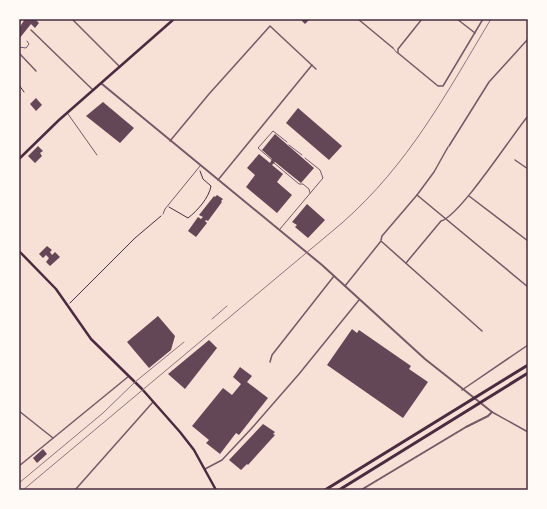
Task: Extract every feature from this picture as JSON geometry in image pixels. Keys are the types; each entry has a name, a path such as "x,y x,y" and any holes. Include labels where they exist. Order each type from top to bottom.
{"highway":[{"path":"326,490 528,365"},
{"path":"339,490 528,373"}],"main road":[{"path":"19,159 68,113 174,19"},
{"path":"19,250 68,305 91,339 154,401 194,450 216,490"}],"street":[{"path":"72,19 121,67"},
{"path":"358,19 393,48"},
{"path":"422,19 398,49 398,53 438,86 443,86 483,19"},
{"path":"457,19 475,33"},
{"path":"170,141 270,26 316,69"},
{"path":"31,30 94,91"},
{"path":"346,286 381,241 382,236 417,195 434,172 489,82 528,39"},
{"path":"19,53 36,71"},
{"path":"218,180 312,65"},
{"path":"102,84 346,286 358,300 462,390 492,412 528,432"},
{"path":"406,263 441,221 447,219 468,196 528,116"},
{"path":"514,160 528,169"},
{"path":"417,195 528,287"},
{"path":"468,196 528,241"},
{"path":"381,241 482,331"},
{"path":"270,362 272,355 334,276"},
{"path":"205,469 222,460 251,429 299,374 358,300"},
{"path":"462,390 528,345"},
{"path":"19,466 129,376"},
{"path":"74,490 154,401"},
{"path":"19,411 53,438"},
{"path":"361,490 466,427 488,416 492,412"}],"lane":[{"path":"19,25 21,19"},
{"path":"19,47 26,48 29,44 27,41"},
{"path":"393,48 398,53"},
{"path":"68,113 97,155"},
{"path":"272,160 258,148 273,130 286,142"},
{"path":"289,145 302,155"},
{"path":"279,231 323,176 320,170 305,158"},
{"path":"274,163 299,184 303,184 310,189 310,194"},
{"path":"163,214 166,208 200,166"}],"path":[{"path":"19,85 24,92"},
{"path":"166,208 170,207 188,218 204,201 210,191 211,186 203,179 198,169"},
{"path":"68,305 135,238 163,214"}],"building":[{"path":"25,19 35,19 39,23 35,28 31,24 19,39 19,28"},
{"path":"300,19 310,19 305,24"},
{"path":"36,98 42,105 36,111 30,104"},
{"path":"103,102 134,128 120,143 86,116"},
{"path":"298,108 342,146 329,160 286,123"},
{"path":"275,134 314,168 301,183 275,162 272,165 283,174 277,182 292,195 277,213 246,187 255,175 247,168 259,154 270,163 272,159 262,150"},
{"path":"38,146 43,151 40,153 42,156 35,163 28,156"},
{"path":"217,195 223,199 221,201 222,202 208,221 205,221 207,223 196,237 188,231 198,217 201,219 203,217 199,215 214,196 215,197"},
{"path":"307,204 325,220 308,238 295,227 297,225 292,222"},
{"path":"47,246 52,250 50,252 52,255 55,252 60,257 50,266 46,262 49,258 46,255 43,258 39,254"},
{"path":"158,316 175,336 171,350 149,368 127,342"},
{"path":"352,329 357,333 359,330 411,366 409,369 428,382 403,418 327,365"},
{"path":"209,340 217,348 185,389 168,374"},
{"path":"240,367 252,376 247,382 268,398 239,435 236,433 220,454 206,443 209,440 192,426 223,388 232,395 241,384 233,377"},
{"path":"263,424 275,432 273,434 275,435 248,465 247,464 241,470 229,460"},
{"path":"43,449 47,454 37,463 33,458"}],"railway":[{"path":"23,490 342,223 366,200 387,177 425,127 491,19"},
{"path":"212,319 227,306"},
{"path":"19,483 103,413 135,382 184,342"}]}
